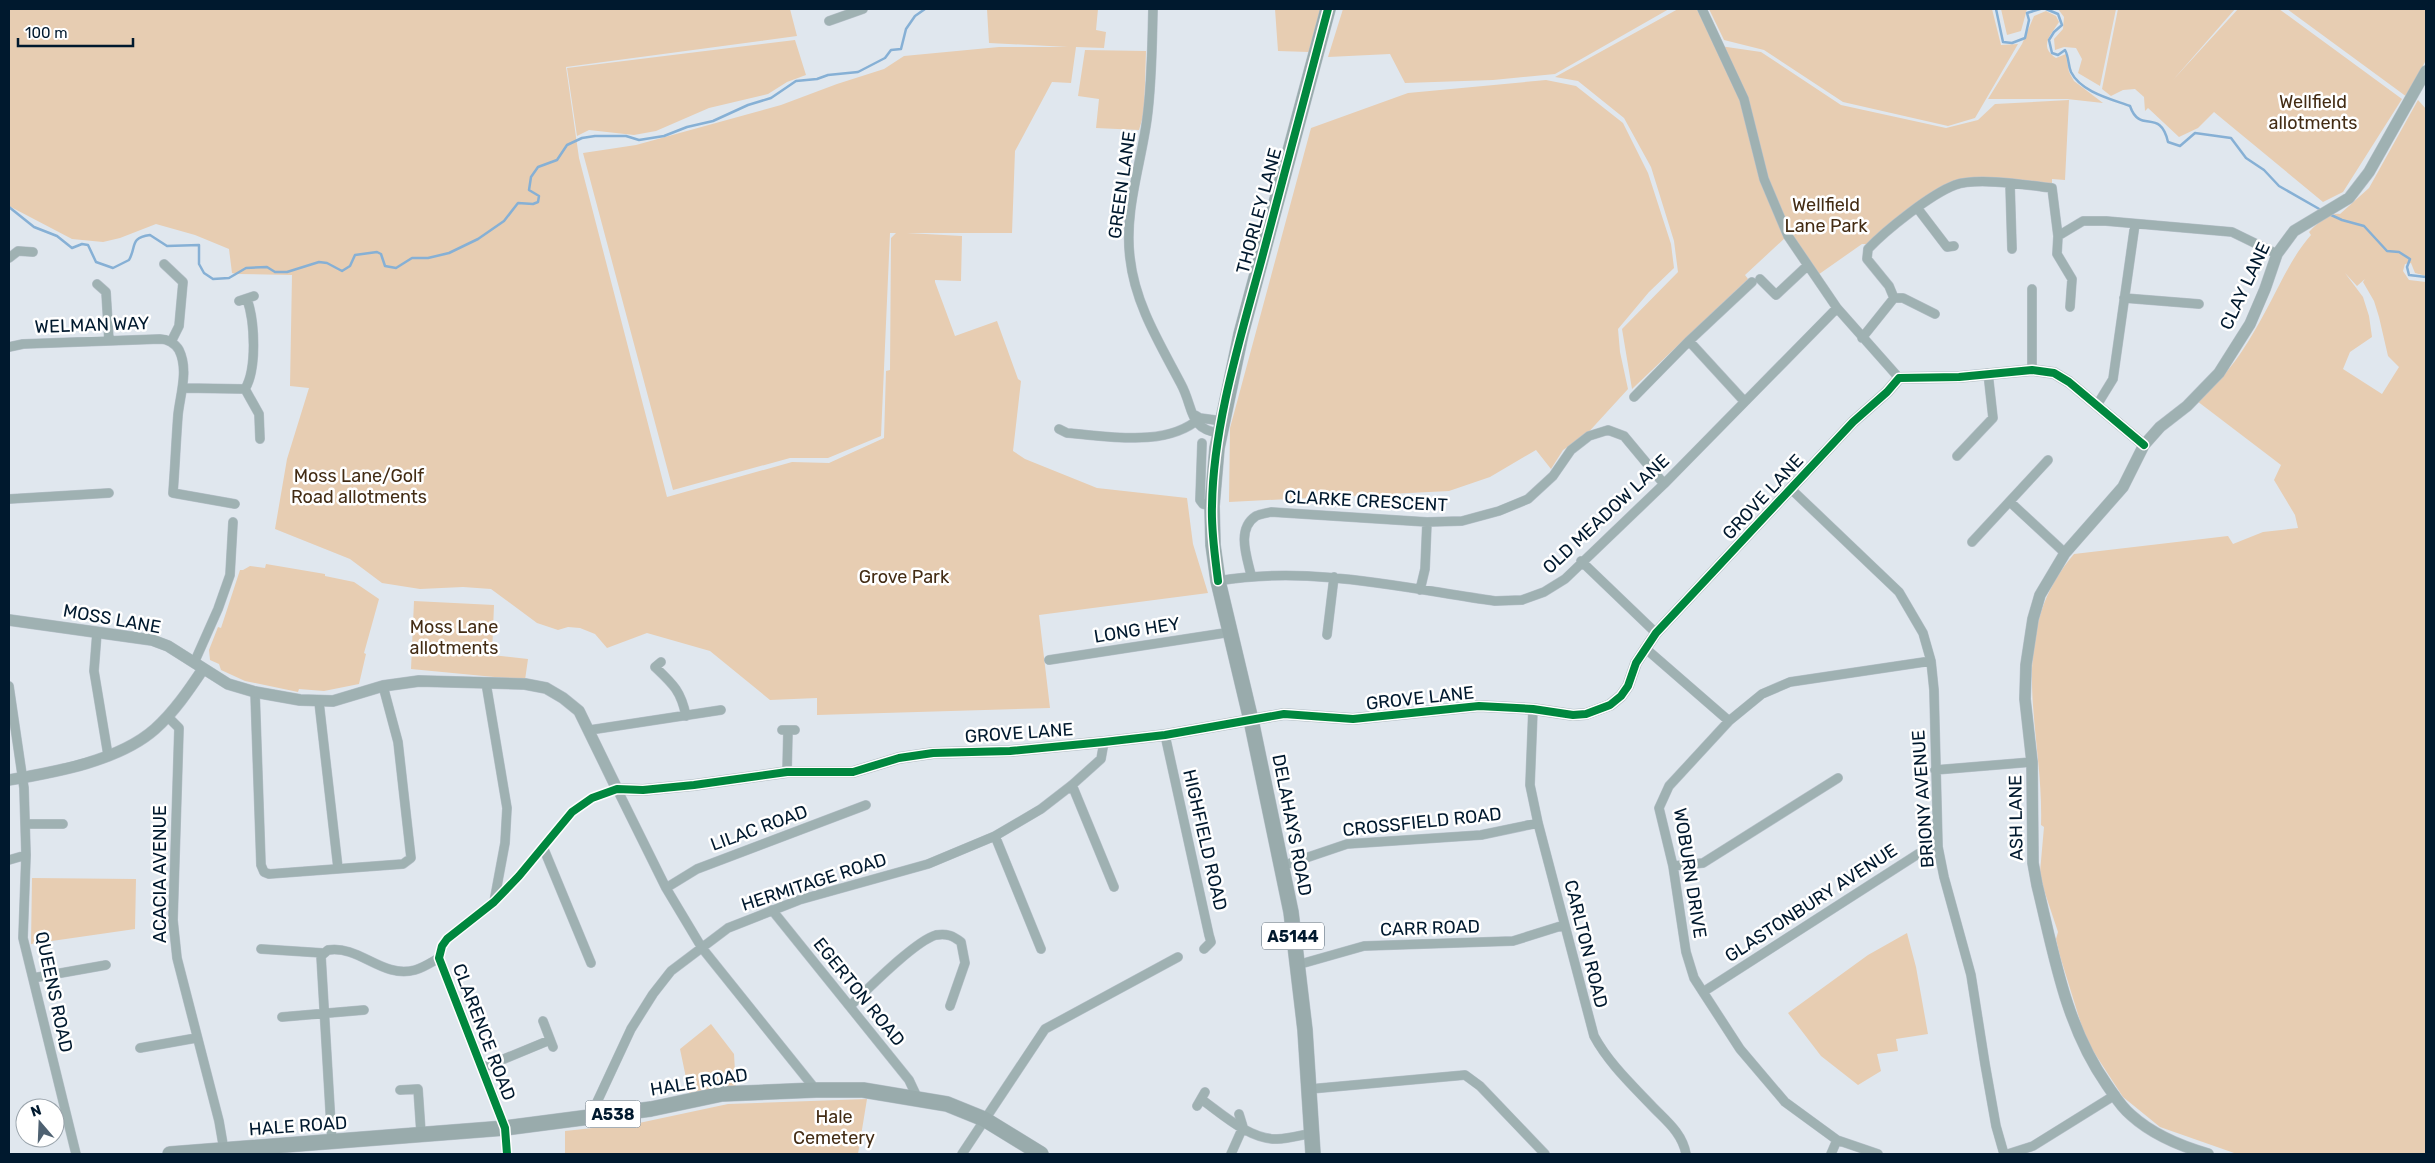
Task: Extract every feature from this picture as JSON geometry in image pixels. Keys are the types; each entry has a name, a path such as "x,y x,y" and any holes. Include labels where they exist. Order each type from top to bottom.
{"main road":[{"name":"THORLEY LANE","path":"1221,427 1241,334 1328,9"},
{"name":"DELAHAYS ROAD","path":"1221,427 1214,462 1213,545 1218,581 1252,720 1282,866 1297,965 1310,1089 1314,1154"},
{"name":"HALE ROAD","path":"170,1154 332,1143 421,1133 505,1128 651,1108 722,1094 863,1090 917,1097 947,1104 984,1119 1041,1154"}],"street":[{"path":"829,20 845,11 863,9"},
{"name":"GREEN LANE","path":"1153,9 1148,110 1131,212 1129,254 1134,282 1144,312 1187,396 1196,418"},
{"path":"1702,9 1744,98 1768,187 1788,236 1837,308 1899,378 1959,377 2032,370 2054,374 2069,382 2144,446"},
{"name":"CLAY LANE","path":"2144,446 2160,427 2187,406 2219,373 2250,324 2277,254 2294,231 2350,198 2369,172 2426,71"},
{"path":"2010,184 2012,249"},
{"path":"1894,298 1889,286 1866,255 1868,249 1874,243 1932,198 1956,185 2010,184 2052,188 2058,236 2057,254 2072,279 2070,307"},
{"path":"1918,209 1947,247 1954,246"},
{"path":"2058,236 2083,221 2106,220 2232,232 2277,254"},
{"path":"2097,405 2113,379 2135,224"},
{"path":"9,258 16,247 33,252"},
{"path":"164,264 183,282 179,326 171,342"},
{"path":"1634,398 1689,341 1756,280 1776,295 1807,266"},
{"path":"97,284 106,292 109,341"},
{"path":"2032,290 2032,370"},
{"path":"1894,298 1903,298 1935,314"},
{"path":"1862,338 1894,298"},
{"path":"2124,298 2199,304"},
{"path":"244,390 252,372 252,315 247,299"},
{"name":"OLD MEADOW LANE","path":"1218,581 1251,575 1334,577 1495,601 1522,600 1544,592 1565,579 1664,484 1837,308"},
{"name":"WELMAN WAY","path":"9,347 23,344 160,339 171,342 181,356 183,388 178,413 173,493 235,504"},
{"path":"1689,341 1744,402"},
{"path":"1957,456 1993,418 1988,373"},
{"name":"GROVE LANE","path":"618,789 643,790 694,785 787,772 853,772 899,758 932,753 1010,751 1104,742 1165,735 1284,714 1353,719 1478,706 1533,709 1573,715 1592,712 1610,705 1628,686 1636,663 1656,633 1854,422 1887,392 1899,378"},
{"path":"183,388 244,390"},
{"path":"244,390 259,414 260,438"},
{"path":"1059,429 1067,434 1140,438 1184,430 1196,418 1221,427"},
{"name":"CLARKE CRESCENT","path":"1251,575 1244,543 1246,528 1256,516 1272,512 1427,522 1462,521 1499,511 1528,499 1553,476 1571,450 1589,436 1608,430 1624,436 1664,484"},
{"path":"1202,443 1200,500 1203,504 1212,506"},
{"name":"ASH LANE","path":"2144,446 2123,487 2065,552 2040,595 2033,618 2026,664 2026,699 2032,762 2034,863 2039,893 2069,1013 2084,1048 2114,1095 2129,1114 2157,1134 2208,1154"},
{"path":"1972,542 2048,460"},
{"name":"BRIONY AVENUE","path":"1791,489 1900,592 1923,633 1931,661 1934,690 1938,846 1944,878 1971,975 1996,1126 2006,1154"},
{"path":"9,499 109,493"},
{"path":"2010,502 2065,552"},
{"path":"9,780 108,755 139,741 168,717 198,666 230,575 233,551 232,522"},
{"path":"1420,590 1425,569 1427,522"},
{"path":"1582,562 1656,633"},
{"path":"1327,635 1334,577"},
{"name":"MOSS LANE","path":"9,620 158,642 228,684 255,692 319,702 346,698 383,686 419,682 525,684 546,688 563,698 579,711 618,789"},
{"path":"97,632 94,670 108,755"},
{"name":"LONG HEY","path":"1049,660 1231,632"},
{"path":"1645,648 1729,721"},
{"name":"WOBURN DRIVE","path":"1878,1154 1837,1140 1785,1102 1740,1048 1694,978 1686,952 1673,866 1659,808 1669,786 1729,721 1762,694 1790,682 1931,661"},
{"path":"661,662 655,667 675,686 682,698 686,716"},
{"path":"486,683 507,808 505,843 494,902"},
{"name":"QUEENS ROAD","path":"9,686 22,778 25,824 26,855 23,938 76,1154"},
{"path":"255,692 262,870 269,874 403,864 411,858 398,742 383,686"},
{"path":"319,702 338,868"},
{"name":"CARLTON ROAD","path":"1533,709 1530,785 1564,925 1594,1036 1604,1054 1681,1138 1686,1154"},
{"path":"590,730 721,710"},
{"name":"ACACIA AVENUE","path":"168,717 179,728 172,920 177,958 196,1038 219,1121 224,1150"},
{"path":"787,772 788,730"},
{"name":"HIGHFIELD ROAD","path":"1165,735 1210,935 1211,942 1204,949"},
{"name":"HERMITAGE ROAD","path":"590,1117 631,1029 652,994 671,971 728,928 816,895 928,864 996,836 1041,809 1072,785 1101,758 1104,742"},
{"path":"1936,770 2032,762"},
{"path":"1673,866 1703,863 1838,778"},
{"path":"1072,785 1114,887"},
{"path":"618,789 666,888 702,948 816,1090"},
{"name":"CLARENCE ROAD","path":"507,1154 505,1128 439,958 442,946 447,939 494,902 572,812 592,798 618,789"},
{"name":"LILAC ROAD","path":"666,888 697,869 866,805"},
{"name":"CROSSFIELD ROAD","path":"1282,866 1347,844 1481,834 1538,823"},
{"path":"25,824 63,824"},
{"path":"996,836 1041,949"},
{"name":"GLASTONBURY AVENUE","path":"1703,992 1918,854 1938,846"},
{"path":"543,847 591,963"},
{"path":"9,860 26,855"},
{"name":"EGERTON ROAD","path":"772,910 909,1080 917,1097"},
{"name":"CARR ROAD","path":"1297,965 1364,946 1513,941 1564,925"},
{"path":"850,1006 920,944 934,936 946,934 962,942 965,956 965,963 950,1006"},
{"path":"261,949 323,953 332,949 347,952 382,968 400,972 419,969 439,958"},
{"path":"323,953 320,963 332,1143"},
{"path":"962,1154 1045,1029 1178,957"},
{"path":"33,978 106,965"},
{"path":"282,1017 364,1010"},
{"path":"482,1068 552,1044 543,1021"},
{"path":"140,1048 196,1038"},
{"path":"1310,1089 1465,1075 1480,1086 1545,1154"},
{"path":"400,1090 418,1089 421,1133"},
{"path":"2006,1154 2035,1150 2114,1095"},
{"path":"1201,1099 1243,1127 1267,1138 1287,1138 1312,1133"},
{"path":"1231,1154 1243,1127 1239,1114"},
{"path":"1831,1154 1837,1140"}],"green space":[{"path":"9,9 790,9 797,36 566,67 579,158 667,497 792,462 829,463 884,438 886,371 890,370 891,238 896,233 890,233 881,436 828,458 790,458 673,490 583,153 636,145 781,105 884,69 904,56 999,47 1068,47 989,43 987,9 1098,9 1096,30 1106,32 1104,48 1076,47 1071,83 1052,82 1015,151 1012,233 907,233 962,236 961,281 935,280 935,282 955,336 997,321 1018,379 1021,381 1013,451 1025,459 1097,488 1187,498 1193,544 1208,593 1039,615 1050,708 817,715 817,698 770,700 710,651 647,633 607,648 595,634 580,628 568,627 558,630 537,623 491,589 463,587 420,589 382,583 350,559 275,529 287,459 309,388 290,386 292,275 232,273 229,249 195,235 156,224 120,238 103,242 72,239 9,206"},
{"path":"1275,9 1322,9 1309,52 1278,51"},
{"path":"1343,9 1669,9 1555,74 1493,80 1405,83 1390,54 1328,57"},
{"path":"1678,9 1698,9 1740,99 1786,237 1745,275 1748,279 1632,389 1622,329 1678,272 1674,241 1651,167 1624,118 1578,81 1555,77"},
{"path":"1709,9 1992,9 2001,45 2018,44 1975,118 1948,126 1843,102 1764,50 1724,40"},
{"path":"2001,9 2027,9 2021,31 2007,35"},
{"path":"2058,9 2116,9 2100,86 2078,73 2082,59 2076,48 2064,47 2055,50 2054,39 2063,29 2064,17"},
{"name":"Wellfield allotments","path":"2118,9 2235,9 2173,80 2238,9 2279,9 2402,99 2343,192 2323,202 2214,112 2198,128 2179,137 2148,108 2145,111 2144,97 2135,89 2123,90 2111,96 2102,89"},
{"path":"2287,9 2426,9 2426,60 2407,97"},
{"path":"2046,11 2056,16 2059,22 2048,40 2047,45 2051,54 2056,58 2066,54 2069,72 2074,81 2103,103 2067,99 1988,99 2022,44 2034,16"},
{"path":"795,40 806,75 787,82 768,94 709,108 656,131 634,135 589,130 577,136 567,68"},
{"name":"Wellfield Lane Park","path":"1720,46 1761,52 1841,105 1946,128 1978,120 1995,104 2069,100 2065,180 2052,179 2052,188 1956,185 1869,244 1862,244 1815,277 1784,226 1754,136"},
{"path":"1085,50 1146,51 1144,113 1139,130 1096,128 1099,99 1078,96"},
{"path":"1546,80 1576,86 1623,123 1648,173 1671,244 1674,268 1649,292 1618,329 1620,352 1628,389 1585,436 1563,450 1551,469 1536,450 1490,477 1449,491 1229,502 1230,428 1311,128 1408,93"},
{"path":"2418,100 2426,109 2426,276 2415,273 2411,263 2405,264 2403,271 2409,280 2426,282 2426,1154 2237,1154 2160,1127 2123,1097 2086,1040 2060,956 2056,939 2058,932 2042,884 2040,872 2044,827 2041,825 2034,719 2033,651 2039,618 2052,586 2074,554 2228,536 2233,544 2263,532 2298,528 2295,515 2274,480 2281,465 2197,401 2220,379 2239,355 2256,329 2294,258 2311,235 2309,232 2327,217 2340,214 2369,188","holes":["2345,273 2357,286 2365,279 2363,282 2374,301 2388,356 2399,367 2382,394 2343,369 2350,352 2372,337 2369,316 2363,297"]},
{"path":"266,564 325,574 325,576 354,582 379,599 364,653 366,654 359,684 324,691 299,689 298,692 245,681 221,670 219,664 210,660 209,650 218,627 221,628 240,570 250,566 265,568"},
{"name":"Moss Lane allotments","path":"414,601 494,605 492,655 528,659 525,680 411,669"},
{"path":"32,878 136,879 135,929 31,944"},
{"path":"1907,933 1916,967 1928,1034 1896,1039 1898,1051 1877,1054 1881,1071 1858,1085 1821,1056 1788,1013 1868,955"},
{"path":"711,1024 734,1054 736,1088 690,1097 680,1049"},
{"name":"Hale Cemetery","path":"867,1099 858,1154 565,1154 565,1131 639,1123 728,1104"}],"waterway":[{"path":"9,207 34,227 57,236 72,248 82,244 88,245 96,262 113,268 129,260 135,243 139,238 150,235 167,246 199,245 199,264 204,273 213,279 229,278 246,268 267,267 275,272 287,272 319,262 327,263 342,271 350,266 355,255 377,252 381,254 385,266 396,268 412,258 428,258 449,253 478,239 504,221 518,203 533,204 538,202 539,196 529,190 531,177 538,167 557,160 567,145 582,138 595,136 626,136 639,140 664,136 687,127 713,121 748,105 771,98 796,81 858,72 885,58 891,50 901,49 906,29 915,16 925,9"},
{"path":"1996,9 2003,42 2012,43 2025,38 2029,20 2027,13 2040,9"},
{"path":"2046,9 2058,14 2062,25 2049,40 2052,53 2058,55 2065,50 2071,72 2082,85 2097,94 2130,106 2139,119 2160,126 2168,142 2180,146 2195,133 2231,138 2246,158 2264,170 2279,186 2321,210"},
{"path":"2329,214 2364,226 2387,251 2399,252 2410,259 2407,267 2409,275 2426,277"}],"cycle path":[{"path":"1218,581 1212,506 1217,444 1237,349 1328,9"},
{"path":"507,1154 505,1128 439,958 442,946 447,939 494,902 519,876 572,812 592,798 617,789 643,790 694,785 787,772 853,772 899,758 933,753 1010,751 1165,735 1284,714 1353,719 1479,706 1533,709 1573,715 1586,714 1610,705 1621,696 1628,686 1636,663 1656,633 1853,422 1887,392 1899,378 1959,377 2032,370 2054,373 2069,382 2144,445"}],"park label":[{"name":"Moss Lane/Golf Road allotments","path":"359,486"},
{"name":"Grove Park","path":"904,577"}]}
